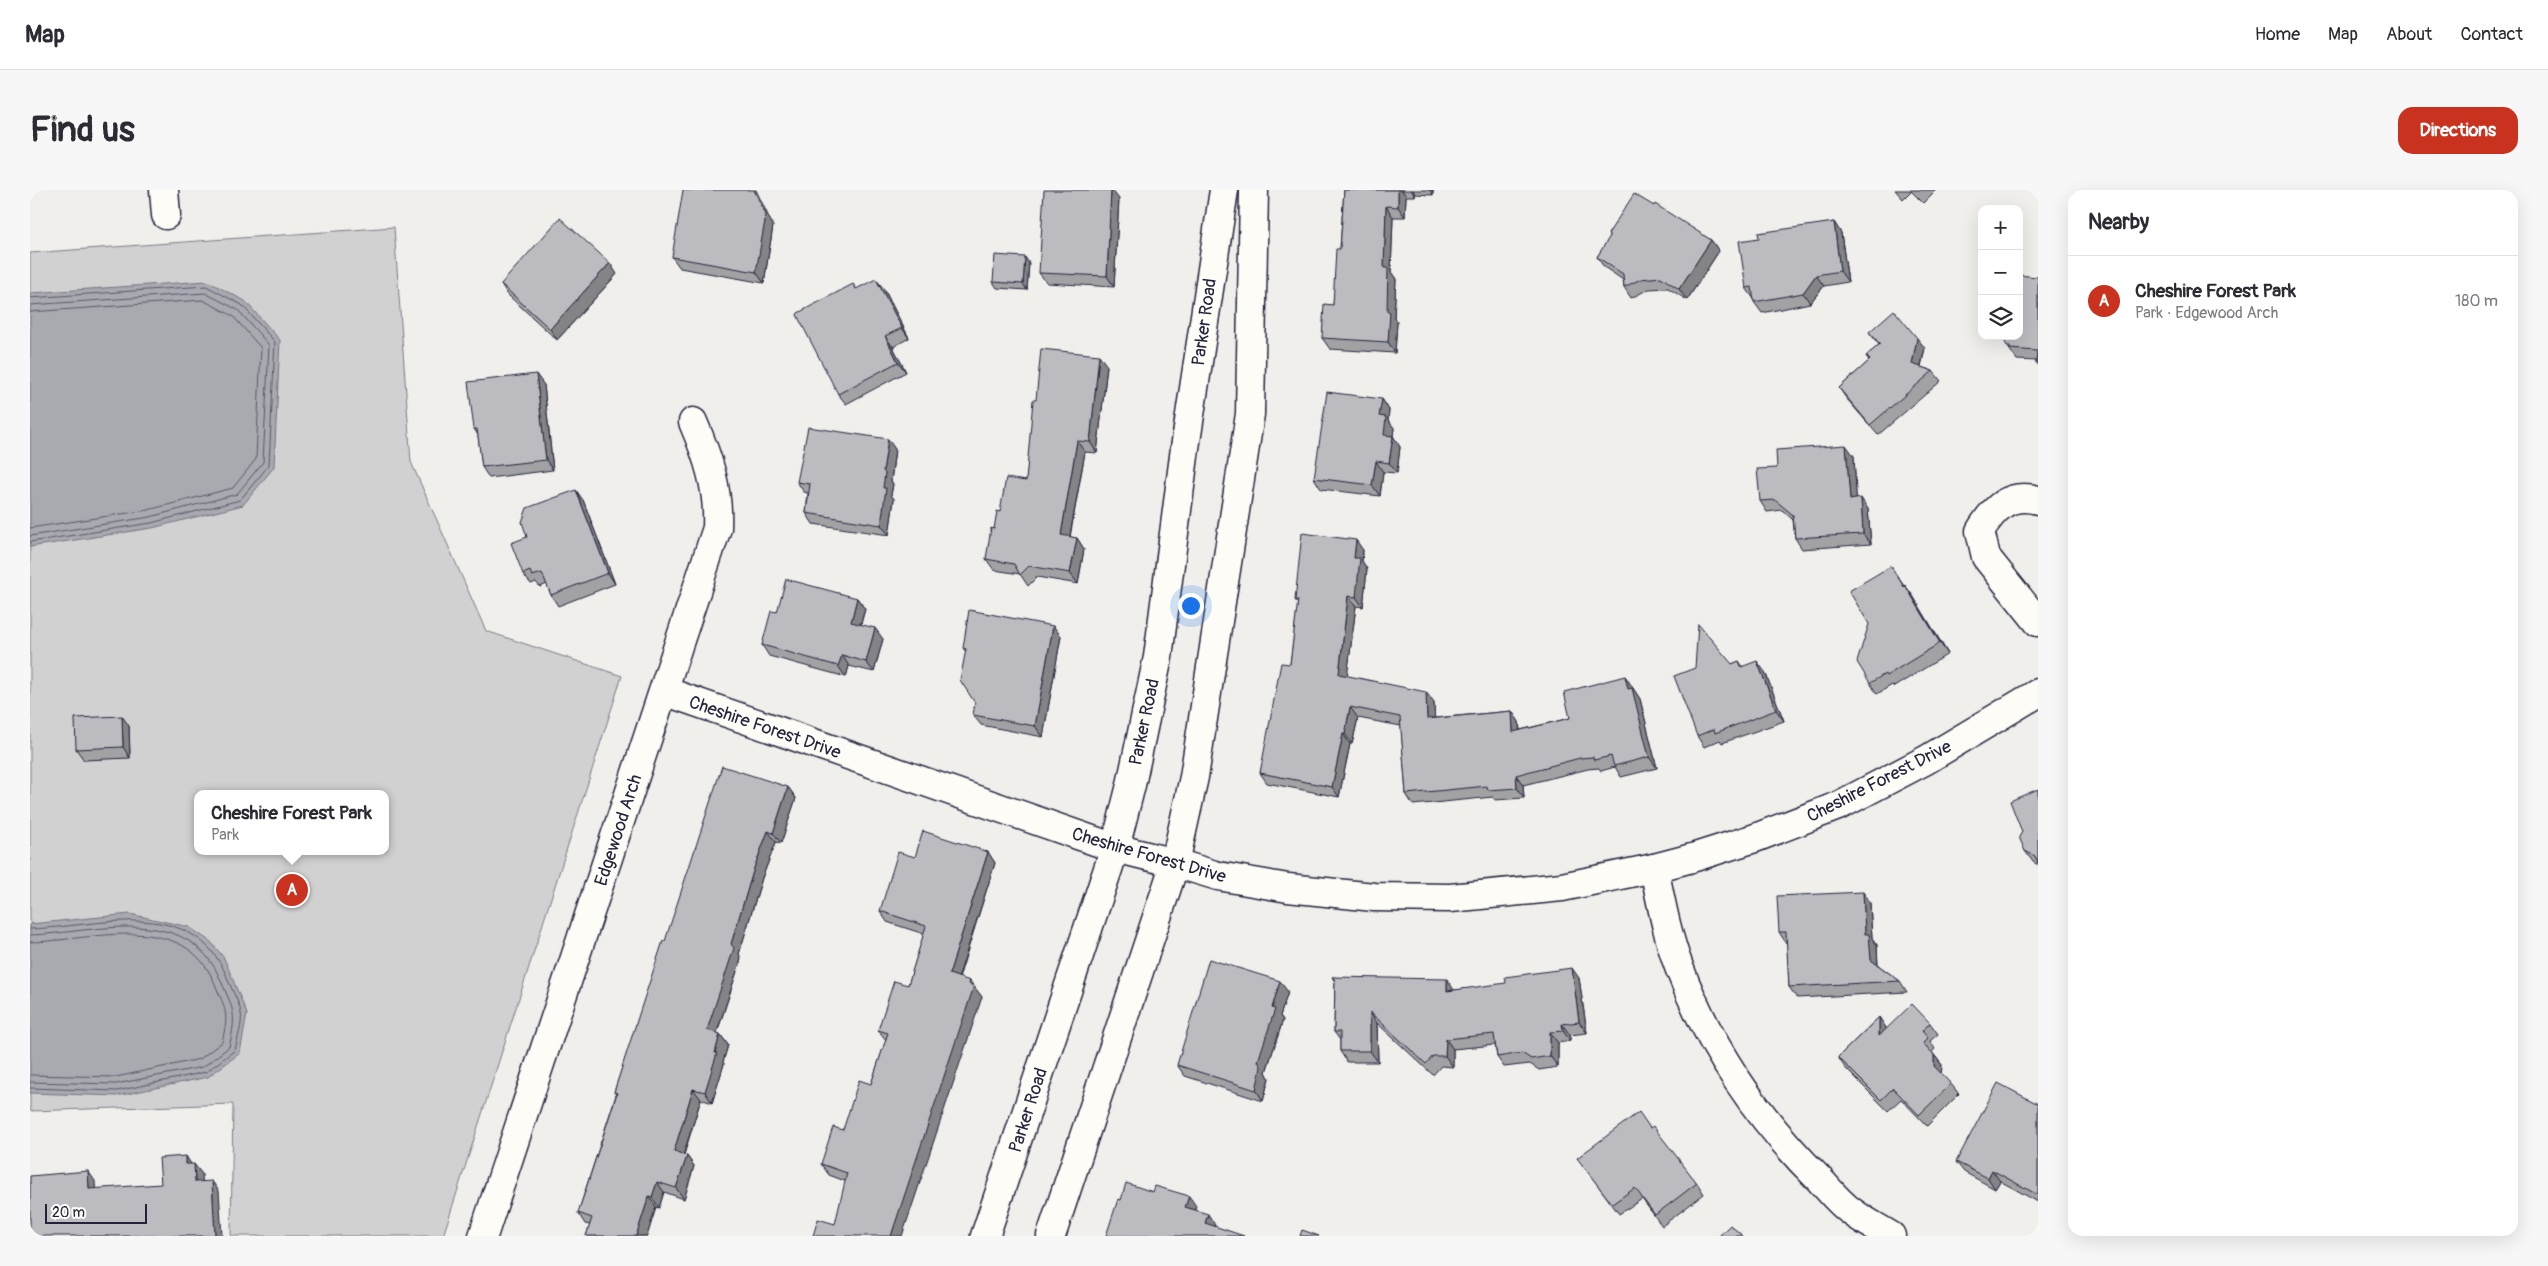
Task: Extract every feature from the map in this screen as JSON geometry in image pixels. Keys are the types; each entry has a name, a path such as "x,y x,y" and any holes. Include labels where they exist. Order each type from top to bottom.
{"street":[{"name":"Parker Road","path":"986,1236 1115,848 1131,785 1158,657 1185,448 1224,190"},
{"path":"1051,1236 1175,863 1196,768 1250,414 1254,190"},
{"name":"Edgewood Arch","path":"483,1236 717,528 718,511 711,467 693,422"},
{"path":"2038,500 2025,497 2009,500 1992,511 1980,531 1986,557 2038,622"},
{"name":"Cheshire Forest Drive","path":"664,691 1115,848 1218,876 1288,888 1383,897 1450,898 1562,887 1654,868 1755,838 1838,806 1926,760 2038,693"},
{"path":"1654,868 1666,928 1680,967 1708,1033 1730,1068 1769,1124 1808,1169 1851,1212 1891,1236"}],"shaded area":[{"path":"394,227 411,462 486,631 622,676 443,1236 231,1236 233,1104 30,1111 30,253"}],"water":[{"path":"207,281 245,301 280,340 274,467 243,505 152,528 30,547 30,293"},
{"path":"130,914 189,927 211,942 224,958 247,1014 240,1053 208,1077 117,1096 30,1093 30,924"}],"building":[{"path":"683,190 754,190 766,215 756,272 672,257"},
{"path":"1044,190 1111,190 1107,276 1039,273"},
{"path":"1344,190 1398,190 1398,207 1386,206 1384,268 1388,268 1387,311 1390,312 1388,342 1322,338 1324,304 1333,305 1336,249 1340,249"},
{"path":"1634,194 1654,206 1655,204 1711,240 1679,289 1661,277 1641,279 1624,287 1623,274 1597,257 1610,236 1608,234"},
{"path":"560,218 610,263 550,329 501,284"},
{"path":"1834,222 1840,271 1816,275 1803,293 1754,302 1752,287 1746,288 1739,241 1759,238 1758,233"},
{"path":"995,255 1025,257 1023,284 993,282"},
{"path":"2023,275 2036,277 2038,275 2038,363 2036,363 2037,351 2010,349 2010,346 2007,346 2005,340 2023,340"},
{"path":"876,279 902,328 885,336 898,362 838,394 797,315 853,284 856,289"},
{"path":"1894,310 1917,338 1912,364 1933,371 1870,425 1839,388 1870,360 1866,356 1880,344 1869,332"},
{"path":"1041,349 1099,355 1090,442 1077,441 1061,535 1077,538 1070,573 1029,566 1020,575 1014,564 986,559 991,528 994,529 997,511 1000,512 1006,478 1026,481 1033,400 1036,400"},
{"path":"536,374 546,460 482,467 477,429 474,429 468,382"},
{"path":"1327,392 1382,399 1379,416 1386,417 1384,435 1393,436 1389,463 1376,461 1372,485 1314,478"},
{"path":"808,427 888,439 883,471 885,473 883,488 886,488 881,525 806,513 810,484 797,482"},
{"path":"1846,445 1850,500 1861,498 1863,534 1795,538 1793,515 1775,500 1760,501 1757,469 1777,468 1776,450"},
{"path":"576,490 608,573 551,595 542,573 532,576 530,571 523,574 511,543 527,537 522,522 527,508"},
{"path":"1302,533 1356,540 1354,558 1360,558 1356,597 1348,596 1339,674 1426,692 1427,719 1512,711 1513,732 1570,718 1564,692 1625,676 1628,689 1632,688 1649,757 1614,766 1611,756 1594,760 1593,757 1580,758 1516,775 1517,788 1488,790 1487,786 1406,794 1400,717 1350,707 1332,787 1260,773 1281,663 1290,664 1298,600 1295,600"},
{"path":"1891,566 1904,587 1905,585 1940,643 1886,676 1885,674 1870,683 1857,662 1869,624 1849,591"},
{"path":"786,579 857,598 851,622 875,628 866,662 842,655 838,666 762,645 771,611 777,612"},
{"path":"969,610 1053,626 1035,726 973,715 975,703 960,680 966,649 963,648"},
{"path":"1698,624 1732,664 1739,661 1741,667 1757,661 1776,710 1715,733 1714,729 1697,736 1674,676 1695,668"},
{"path":"122,716 123,747 76,749 75,718"},
{"path":"722,766 788,787 773,833 768,831 754,868 731,944 734,948 707,1030 720,1034 715,1053 717,1053 705,1092 693,1089 674,1151 687,1156 676,1188 657,1182 652,1197 649,1196 636,1236 586,1236 592,1218 578,1213 617,1093 614,1092 642,1005"},
{"path":"2038,789 2038,863 2035,856 2025,851 2019,837 2022,832 2010,801"},
{"path":"923,831 988,852 949,974 970,981 969,984 974,986 891,1236 813,1236 818,1219 835,1224 847,1173 821,1164 833,1127 843,1130 859,1080 871,1084 888,1033 878,1030 894,981 908,985 926,926 880,911 898,852 915,857"},
{"path":"1863,892 1865,934 1869,934 1871,960 1900,981 1789,987 1786,932 1779,932 1777,896"},
{"path":"1209,959 1280,981 1272,1008 1275,1009 1258,1061 1261,1067 1256,1090 1177,1065"},
{"path":"1572,968 1579,1022 1562,1024 1563,1031 1550,1032 1550,1056 1531,1059 1522,1053 1497,1057 1494,1034 1446,1039 1445,1056 1433,1056 1426,1064 1370,1012 1370,1051 1340,1051 1340,1032 1334,1032 1335,980 1332,977 1447,979 1447,991 1506,983 1505,977"},
{"path":"1912,1004 1930,1023 1922,1031 1928,1038 1923,1043 1934,1055 1934,1066 1951,1084 1919,1115 1893,1088 1881,1100 1838,1057 1879,1017 1879,1036"},
{"path":"1998,1083 2038,1104 2038,1195 1992,1170 1988,1178 1956,1162"},
{"path":"1639,1112 1650,1128 1653,1126 1697,1183 1655,1215 1635,1188 1612,1204 1577,1158"},
{"path":"186,1156 186,1164 194,1164 195,1182 212,1181 215,1236 30,1236 30,1176 88,1171 89,1189 161,1184 159,1158"},
{"path":"1126,1183 1153,1192 1155,1186 1189,1196 1185,1207 1208,1214 1205,1223 1244,1236 1106,1236 1118,1199 1121,1200"},
{"path":"1730,1225 1743,1236 1719,1236"},
{"path":"1302,1230 1319,1236 1300,1236"}],"place":[{"name":"Cheshire Forest Park","path":"292,890"}]}
